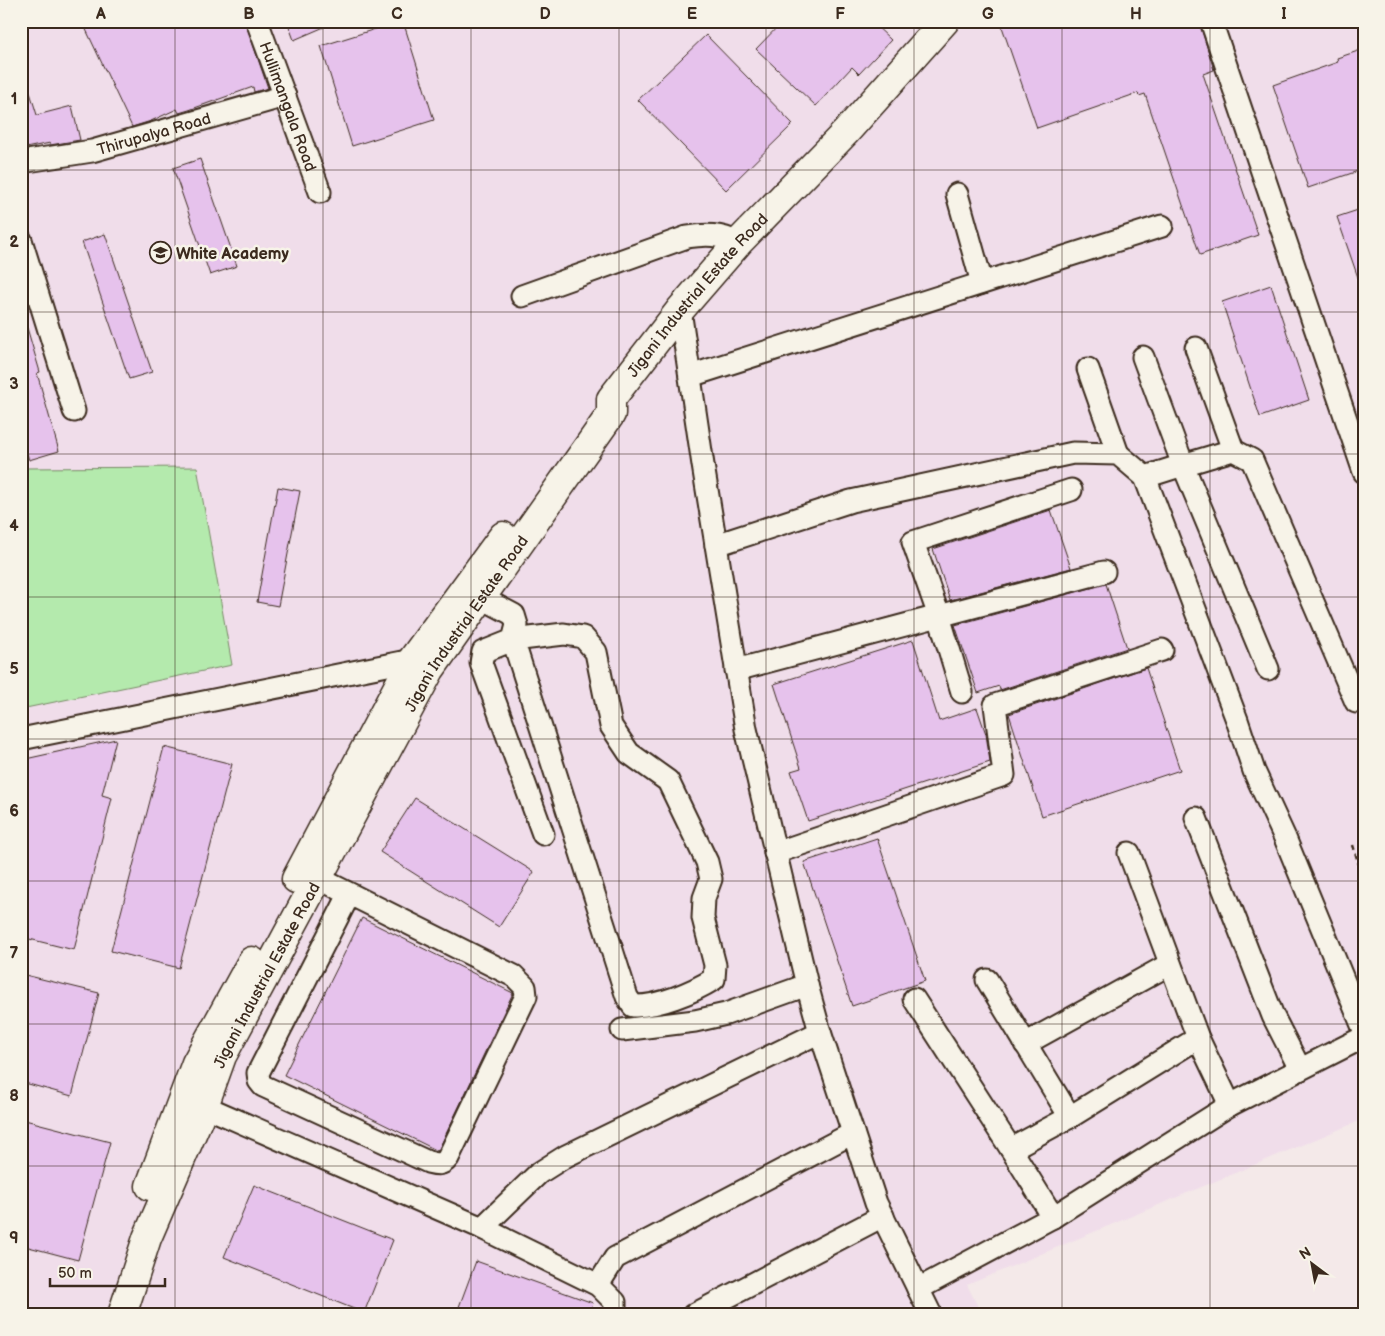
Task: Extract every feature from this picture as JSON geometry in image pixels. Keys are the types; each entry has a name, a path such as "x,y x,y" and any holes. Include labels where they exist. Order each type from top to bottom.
{"main road":[{"name":"Jigani Industrial Estate Road","path":"105,1315 132,1235 196,1063 421,665 580,429 599,405 610,399 680,310 738,243 846,132 945,21"},
{"name":"Jigani Industrial Estate Road","path":"122,1315 147,1238 204,1106 222,1056 318,878 421,665 482,598 611,414 610,399"}],"street":[{"name":"Hullimangala Road","path":"257,21 320,192"},
{"path":"1211,21 1359,445 1364,472"},
{"name":"Thirupalya Road","path":"21,162 92,151 285,96"},
{"path":"957,194 982,283"},
{"path":"690,376 1162,226"},
{"path":"522,296 687,237 709,234 728,238 738,243"},
{"path":"21,240 74,411"},
{"path":"680,310 746,729 807,985 820,1032 876,1203 918,1289 928,1314"},
{"path":"1196,348 1233,450 1252,460 1356,702"},
{"path":"1144,357 1183,465 1268,669"},
{"path":"1088,369 1118,454 1145,477 1238,720 1254,771 1285,838 1364,1030"},
{"path":"1145,477 1233,450"},
{"path":"716,546 851,501 1073,453 1118,454"},
{"path":"962,692 939,616 913,543 914,541 1071,490"},
{"path":"736,670 1104,572"},
{"path":"482,598 514,615 517,625 513,640 627,997 633,1006 646,1006 699,989 714,979 715,965 703,918 704,898 711,879 707,862 668,781 629,753 611,726 596,652 583,637 564,634 513,640 483,652 481,664 544,834"},
{"path":"775,853 1004,775 995,705 1162,650"},
{"path":"21,739 421,665"},
{"path":"1196,818 1273,1016 1300,1069"},
{"path":"1129,853 1198,1038 1230,1105"},
{"path":"318,878 514,976 525,987 526,996 444,1163 438,1165 428,1162 263,1086 260,1081 258,1073 349,895"},
{"path":"1025,1044 1170,964"},
{"path":"987,980 1070,1117"},
{"path":"622,1030 695,1021 726,1014 807,985"},
{"path":"914,999 1053,1217"},
{"path":"482,1228 539,1173 566,1156 820,1032"},
{"path":"918,1289 1053,1217 1230,1105 1364,1037"},
{"path":"1011,1149 1070,1117 1198,1038"},
{"path":"204,1106 482,1228 598,1285 615,1302 616,1315"},
{"path":"598,1285 615,1258 853,1133"},
{"path":"693,1315 883,1216"}],"path":[{"path":"1353,844 1364,882"}],"shaded area":[{"path":"21,21 1364,21 1364,1119 967,1285 982,1315 21,1315"}],"green space":[{"path":"197,467 232,665 21,709 21,468"}],"building":[{"path":"82,21 245,21 268,88 254,92 253,87 179,113 177,109 132,127"},
{"path":"287,21 338,21 294,40"},
{"path":"403,21 434,120 352,146 321,46"},
{"path":"783,21 871,21 891,40 859,74 852,67 816,106 756,49"},
{"path":"1000,21 1199,21 1214,70 1203,74 1258,235 1200,255 1145,94 1139,96 1138,93 1037,128"},
{"path":"706,35 793,124 726,190 638,100"},
{"path":"1364,49 1364,169 1308,188 1273,85 1338,62 1337,58"},
{"path":"21,73 24,73 37,115 72,106 80,140 50,145 50,143 21,149"},
{"path":"200,159 237,266 210,275 173,168"},
{"path":"1364,208 1364,289 1362,289 1337,217"},
{"path":"105,234 152,372 129,379 82,242"},
{"path":"1271,285 1309,400 1260,417 1222,302"},
{"path":"25,321 40,372 37,373 59,451 29,460 21,435 21,322"},
{"path":"278,487 300,491 278,606 257,602"},
{"path":"1051,510 1071,568 950,600 933,549"},
{"path":"1106,584 1127,648 1000,690 999,686 978,693 955,625"},
{"path":"913,640 939,721 977,708 986,734 990,762 808,821 791,771 801,768 774,684"},
{"path":"1146,668 1180,770 1042,816 1009,714"},
{"path":"116,739 102,795 112,798 74,950 21,937 21,760"},
{"path":"164,747 232,764 179,968 111,951"},
{"path":"415,798 534,872 499,927 380,852"},
{"path":"877,838 925,981 852,1006 804,862"},
{"path":"362,918 513,993 438,1151 284,1075"},
{"path":"21,974 99,993 72,1096 21,1082"},
{"path":"21,1119 110,1142 78,1260 21,1245"},
{"path":"254,1185 393,1240 364,1313 224,1257"},
{"path":"476,1261 593,1303 589,1315 456,1315"}],"place":[{"name":"White Academy","path":"160,253"}]}
